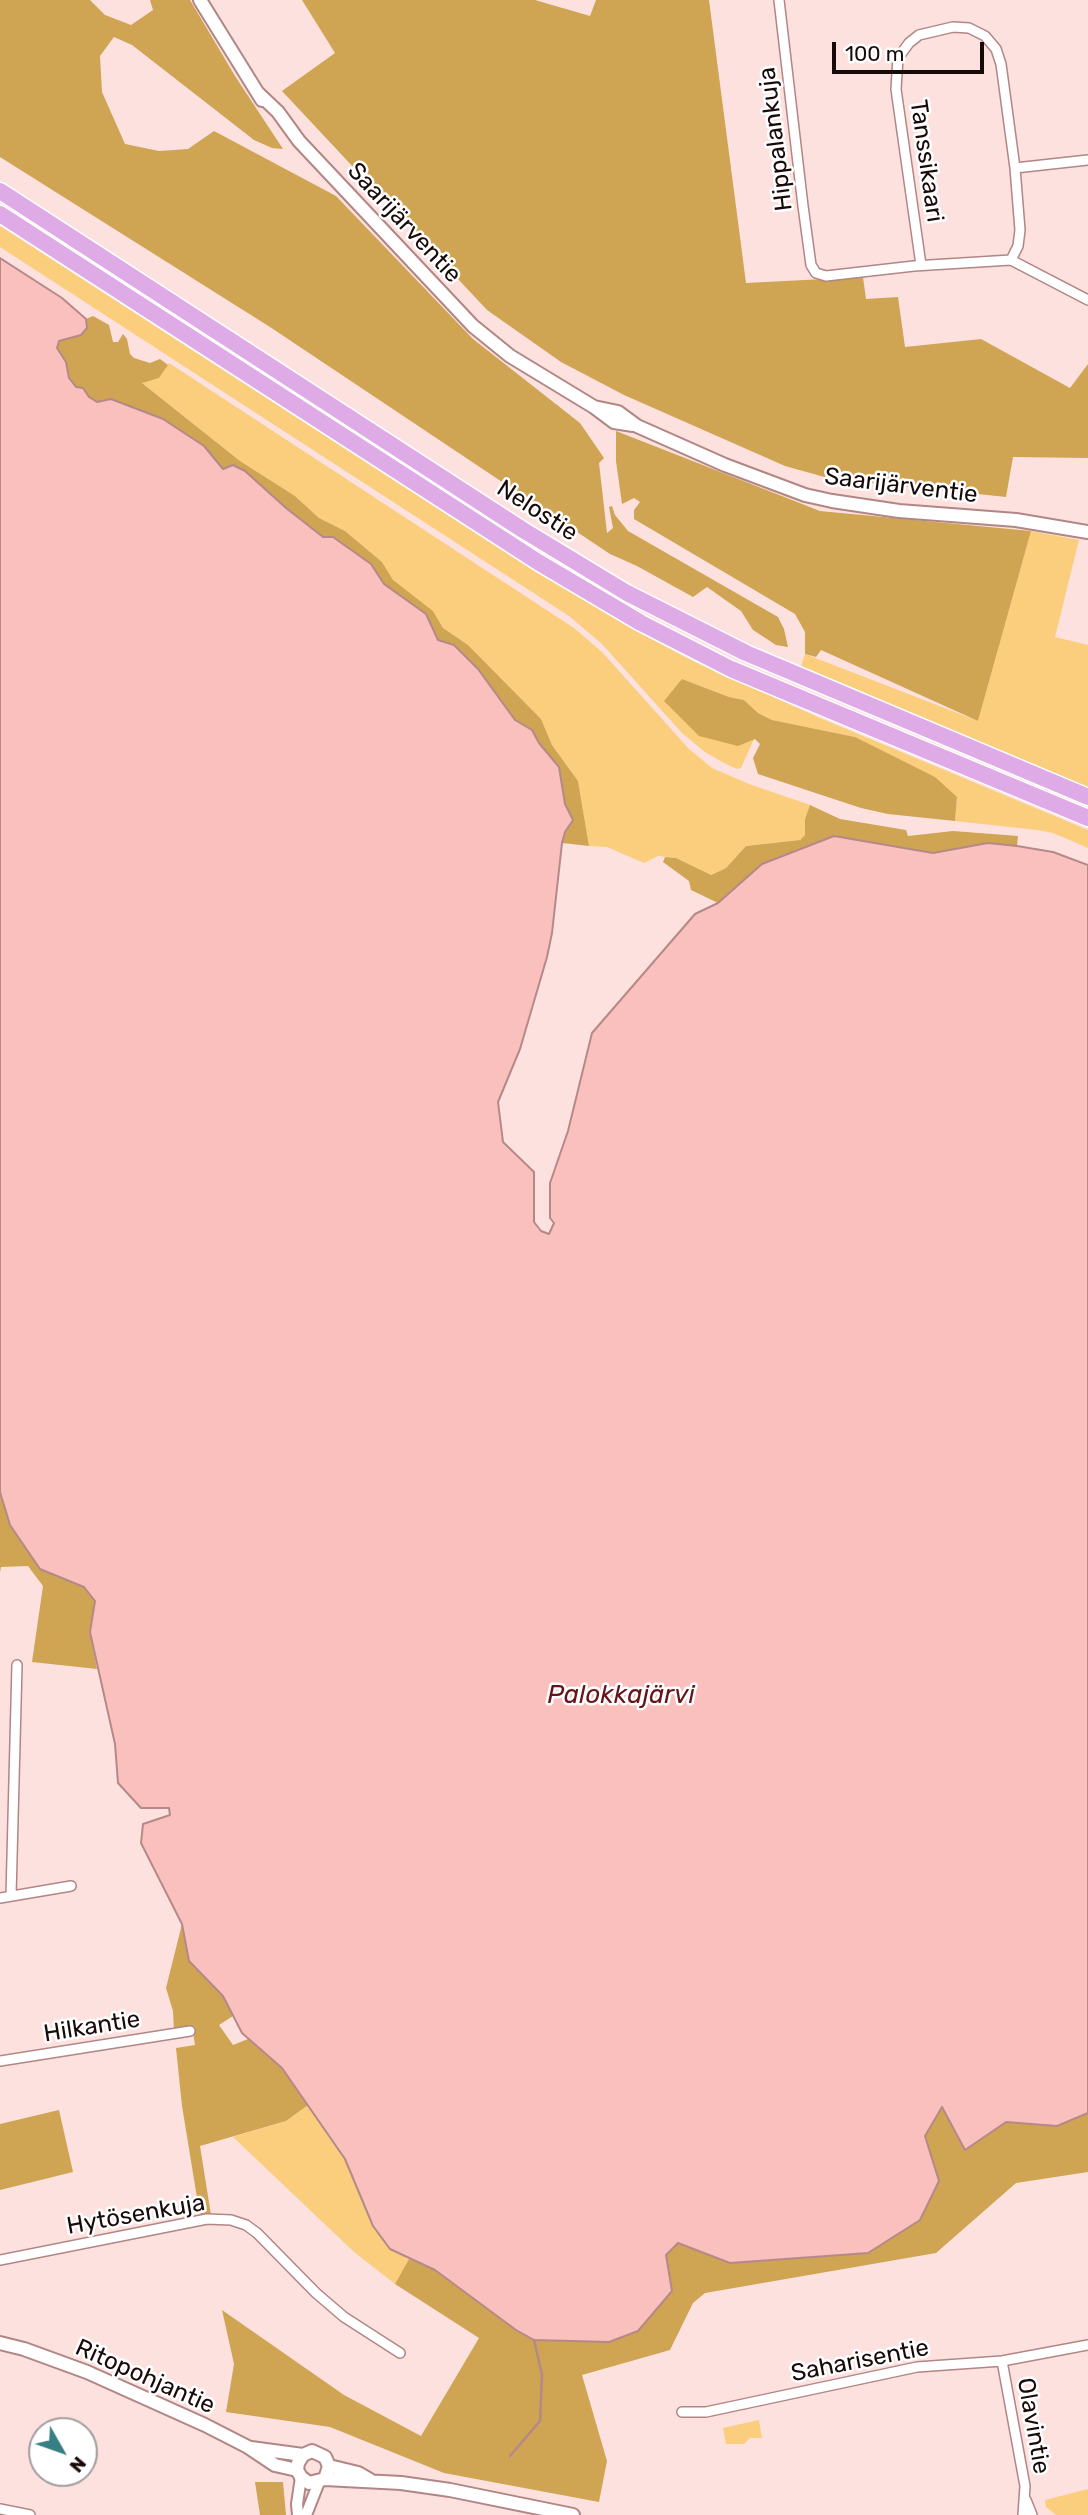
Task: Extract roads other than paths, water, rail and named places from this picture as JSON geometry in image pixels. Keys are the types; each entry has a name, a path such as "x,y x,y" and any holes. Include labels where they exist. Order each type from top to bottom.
{"highway":[{"name":"Nelostie","path":"0,191 523,530 627,593 746,653 1088,797"},
{"name":"Nelostie","path":"0,214 550,569 641,623 731,669 1088,818"}],"main road":[{"name":"Saarijärventie","path":"200,0 258,93 473,326 510,356 594,407 618,412 637,426 766,482 832,501 899,511 1016,520 1088,532"},
{"name":"Ritopohjantie","path":"0,2336 24,2349"},
{"name":"Ritopohjantie","path":"0,2343 87,2372 205,2425 248,2447 275,2465 299,2474"},
{"name":"Ritopohjantie","path":"248,2447 303,2455"},
{"path":"324,2476 322,2454 312,2451 303,2455 298,2463 299,2474 309,2483 324,2476 353,2482 370,2480 450,2490 573,2515"}],"street":[{"name":"Hippalankuja","path":"779,0 811,265 816,273 826,276 921,265"},
{"name":"Tanssikaari","path":"921,265 896,89 898,58 919,35 953,27 970,28 985,36 996,49 1003,78 1015,168 1020,230 1018,246 1011,260"},
{"path":"1015,168 1088,160"},
{"path":"921,265 1011,260 1088,300"},
{"path":"11,1896 17,1665"},
{"path":"0,1898 71,1886"},
{"name":"Hilkantie","path":"0,2062 190,2031"},
{"name":"Hytösenkuja","path":"0,2260 207,2219 231,2220 246,2225 257,2233 316,2293 344,2317 400,2353"},
{"name":"Saharisentie","path":"682,2412 706,2412 917,2367 1002,2361 1088,2346"},
{"name":"Olavintie","path":"1002,2361 1026,2498 1032,2515"},
{"path":"298,2515 299,2474"},
{"path":"306,2515 324,2476"},
{"name":"Olavintie","path":"1023,2515 1026,2498"},
{"path":"0,2509 30,2515"}],"water":[{"name":"Palokkajärvi","path":"0,258 62,298 86,319 87,328 81,335 59,341 57,348 66,362 69,378 76,387 83,388 89,397 97,402 111,399 163,419 204,446 223,469 233,465 245,471 323,537 333,537 371,564 384,584 426,614 438,640 454,645 478,669 515,720 532,730 559,767 565,804 573,820 562,843 547,957 520,1049 498,1102 503,1142 534,1172 534,1222 541,1231 549,1234 554,1223 550,1218 550,1183 568,1131 592,1033 695,914 718,903 762,864 834,836 933,853 988,843 1017,846 1053,852 1088,865 1088,2113 1057,2126 1006,2122 965,2150 942,2107 925,2136 939,2181 920,2220 868,2253 730,2263 678,2243 666,2255 672,2291 638,2331 609,2342 534,2340 516,2330 435,2270 390,2249 373,2226 345,2159 282,2068 242,2033 223,1996 189,1961 182,1924 141,1843 143,1824 170,1815 169,1808 141,1808 118,1783 115,1744 90,1632 95,1601 84,1587 40,1569 10,1525 0,1492"}],"waterway":[{"path":"510,2456 540,2421 542,2375 534,2340"}]}
